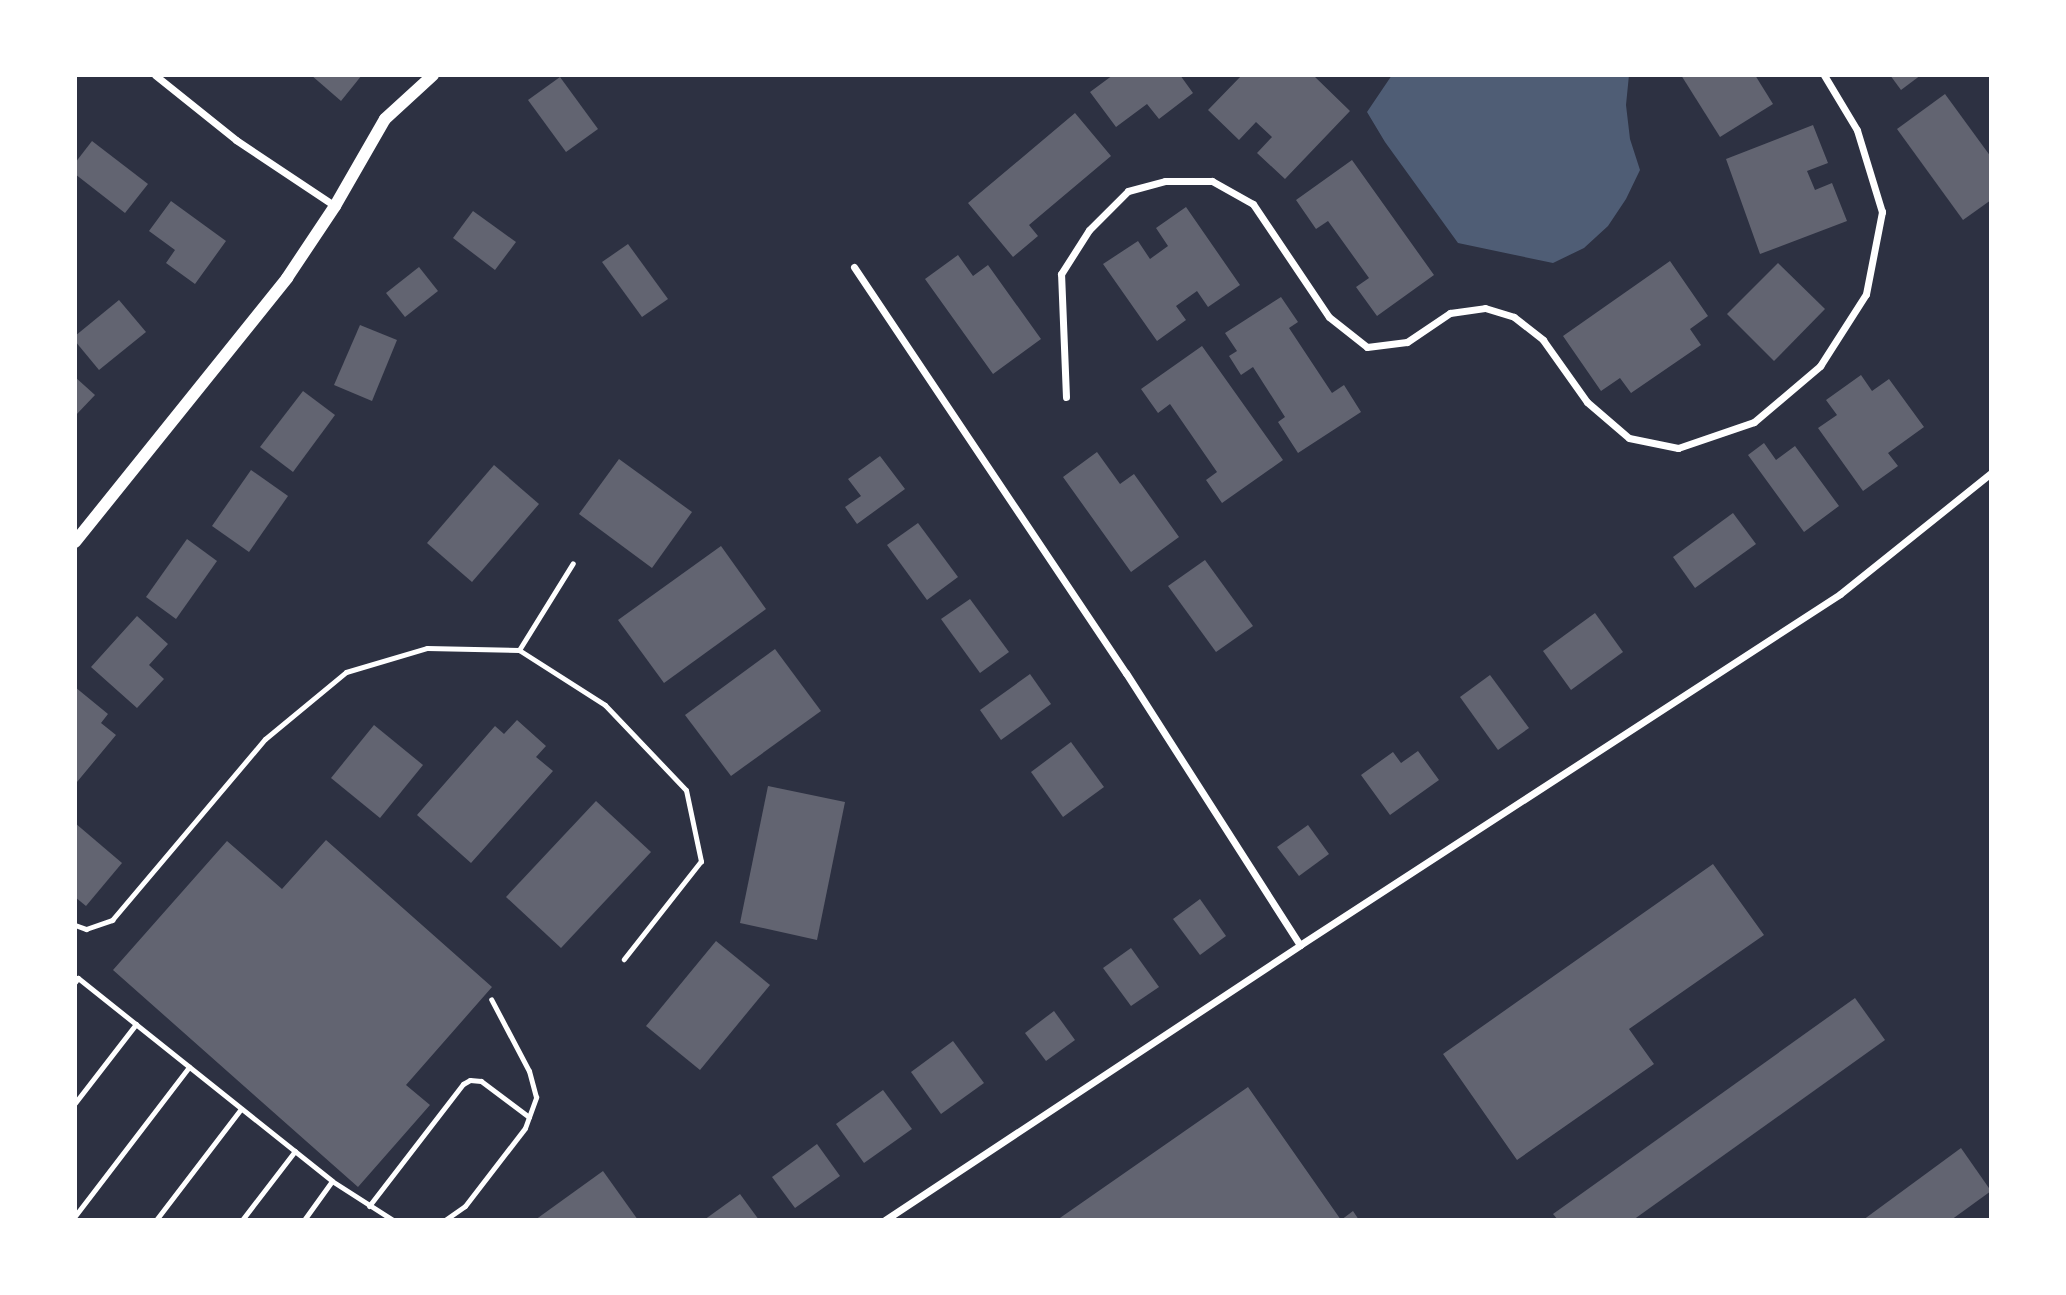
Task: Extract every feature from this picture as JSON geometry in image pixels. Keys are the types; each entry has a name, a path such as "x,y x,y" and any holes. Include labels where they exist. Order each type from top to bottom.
{"street":[{"path":"155,75 236,140 335,206"},
{"path":"75,542 287,278 335,206 385,118 433,75"},
{"path":"1066,397 1060,274 1089,230 1128,191 1165,181 1212,181 1253,204 1329,317 1367,347 1407,342 1450,313 1485,308 1514,317 1543,340 1587,402 1629,438 1678,448 1754,422 1819,366 1866,295 1882,212 1857,130 1824,75"},
{"path":"854,267 1126,673 1300,945"},
{"path":"885,1220 1300,945 1840,594 1991,473"}],"lane":[{"path":"519,650 573,563"},
{"path":"75,925 86,929 112,919 265,739 346,672 426,648 519,650 605,705 686,790 701,861 624,959"},
{"path":"75,982 78,978 332,1181 393,1220"},
{"path":"445,1220 465,1206 525,1128 536,1097 529,1071 491,999"},
{"path":"75,1103 136,1024"},
{"path":"75,1216 190,1067"},
{"path":"369,1206 463,1084 470,1080 481,1081 529,1116"},
{"path":"156,1220 241,1109"},
{"path":"242,1220 295,1151"},
{"path":"304,1220 332,1181"}],"water":[{"path":"1392,75 1629,75 1626,105 1630,139 1640,170 1626,199 1608,226 1584,248 1553,263 1458,243 1385,142 1367,112"}],"building":[{"path":"311,75 362,75 341,101"},
{"path":"1113,75 1180,75 1193,93 1159,119 1147,104 1116,127 1090,92"},
{"path":"1242,75 1313,75 1350,111 1285,179 1257,153 1272,137 1256,122 1239,140 1208,110"},
{"path":"1681,75 1755,75 1773,104 1720,137"},
{"path":"1890,75 1921,75 1901,90"},
{"path":"560,77 598,129 566,152 528,100"},
{"path":"1945,94 1991,157 1991,200 1963,220 1897,129"},
{"path":"1075,113 1111,156 1029,225 1038,236 1013,257 968,203"},
{"path":"1813,125 1828,163 1807,171 1815,190 1832,183 1847,221 1760,254 1726,159"},
{"path":"92,141 148,184 125,213 75,174 75,163"},
{"path":"1352,160 1434,275 1377,316 1356,287 1369,278 1328,221 1316,229 1296,200"},
{"path":"171,201 226,241 195,284 166,263 175,250 149,231"},
{"path":"1186,207 1240,285 1208,307 1197,291 1176,306 1186,320 1157,341 1103,264 1138,241 1150,259 1168,246 1156,228"},
{"path":"473,211 516,242 495,270 453,238"},
{"path":"628,244 668,299 642,317 602,262"},
{"path":"958,255 973,276 988,265 1041,339 993,374 925,279"},
{"path":"1670,261 1708,316 1690,329 1701,345 1631,393 1620,378 1601,391 1563,336"},
{"path":"1778,263 1825,309 1774,361 1727,314"},
{"path":"419,267 438,291 405,317 386,293"},
{"path":"1281,297 1298,322 1289,328 1332,393 1344,385 1361,412 1298,453 1278,422 1285,417 1253,367 1241,375 1229,356 1237,351 1225,333"},
{"path":"119,300 146,332 99,370 75,341 75,336"},
{"path":"360,325 397,340 372,401 334,385"},
{"path":"1202,346 1283,460 1222,503 1206,480 1217,472 1170,404 1158,413 1141,389"},
{"path":"1861,375 1872,391 1889,379 1924,427 1888,453 1898,466 1863,491 1818,428 1837,415 1826,400"},
{"path":"75,377 95,395 75,416"},
{"path":"303,391 335,415 293,472 260,447"},
{"path":"1764,443 1776,460 1795,446 1839,506 1804,532 1748,455"},
{"path":"1097,452 1120,484 1134,474 1179,537 1131,572 1063,477"},
{"path":"880,456 905,489 857,524 845,507 861,496 848,479"},
{"path":"619,459 692,512 652,568 579,514"},
{"path":"494,465 539,504 472,582 427,543"},
{"path":"251,470 288,496 249,552 212,526"},
{"path":"1733,513 1756,544 1695,588 1673,557"},
{"path":"918,523 958,577 927,600 887,545"},
{"path":"187,539 217,561 176,619 146,597"},
{"path":"721,546 766,609 664,683 618,620"},
{"path":"1205,560 1253,626 1216,652 1168,586"},
{"path":"970,599 1009,652 980,673 941,619"},
{"path":"1595,613 1623,652 1571,690 1543,651"},
{"path":"137,616 168,644 149,665 164,679 137,708 91,667"},
{"path":"775,649 821,711 731,776 685,715"},
{"path":"1030,674 1051,704 1001,740 980,710"},
{"path":"1490,675 1529,728 1498,750 1460,697"},
{"path":"75,687 108,714 101,723 116,735 77,782"},
{"path":"517,720 546,746 536,757 553,771 471,863 417,815 495,726 504,734"},
{"path":"374,725 423,765 380,818 331,778"},
{"path":"1071,742 1104,787 1063,817 1031,772"},
{"path":"1418,751 1439,780 1390,815 1361,775 1393,752 1401,763"},
{"path":"768,786 845,802 817,940 740,923"},
{"path":"596,801 651,852 561,948 506,897"},
{"path":"75,823 122,863 86,906 75,897"},
{"path":"1308,825 1329,854 1299,876 1277,847"},
{"path":"326,840 492,987 406,1085 430,1105 358,1187 113,970 227,841 282,889"},
{"path":"1713,864 1764,935 1629,1029 1654,1064 1517,1160 1443,1054"},
{"path":"1200,899 1226,936 1200,955 1173,919"},
{"path":"716,941 770,985 700,1070 646,1026"},
{"path":"1131,948 1159,987 1131,1006 1103,968"},
{"path":"1855,998 1885,1040 1633,1220 1558,1220 1553,1214"},
{"path":"1054,1011 1075,1040 1046,1061 1025,1033"},
{"path":"953,1041 984,1083 941,1114 911,1072"},
{"path":"1248,1087 1341,1220 1057,1220"},
{"path":"883,1090 912,1129 864,1163 836,1124"},
{"path":"817,1144 840,1176 795,1208 772,1177"},
{"path":"1961,1148 1991,1191 1951,1220 1863,1220"},
{"path":"603,1171 638,1220 535,1220"},
{"path":"740,1194 759,1220 704,1220"},
{"path":"1353,1211 1359,1220 1341,1220"}]}
